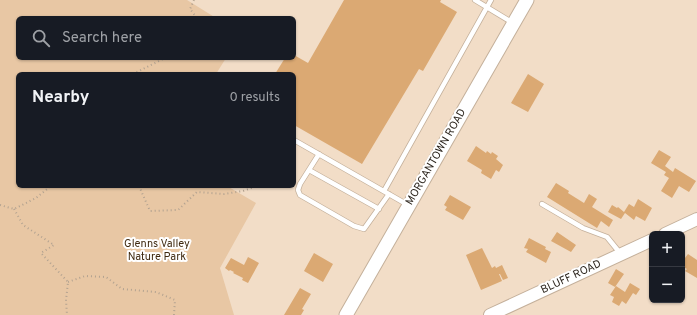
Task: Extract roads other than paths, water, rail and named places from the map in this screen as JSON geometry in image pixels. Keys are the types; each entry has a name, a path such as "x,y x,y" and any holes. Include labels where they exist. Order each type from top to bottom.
{"main road":[{"name":"MORGANTOWN ROAD","path":"346,315 526,0"}],"street":[{"path":"671,231 697,219"},
{"name":"BLUFF ROAD","path":"490,315 649,241"}],"lane":[{"path":"475,0 513,24"},
{"path":"319,154 305,175 298,190 300,195 354,226 364,229 379,209 491,0"},
{"path":"296,141 408,205"},
{"path":"309,170 379,209"},
{"path":"542,204 583,228 608,237 621,254"}],"park label":[{"name":"Glenns Valley Nature Park","path":"157,250"}]}
